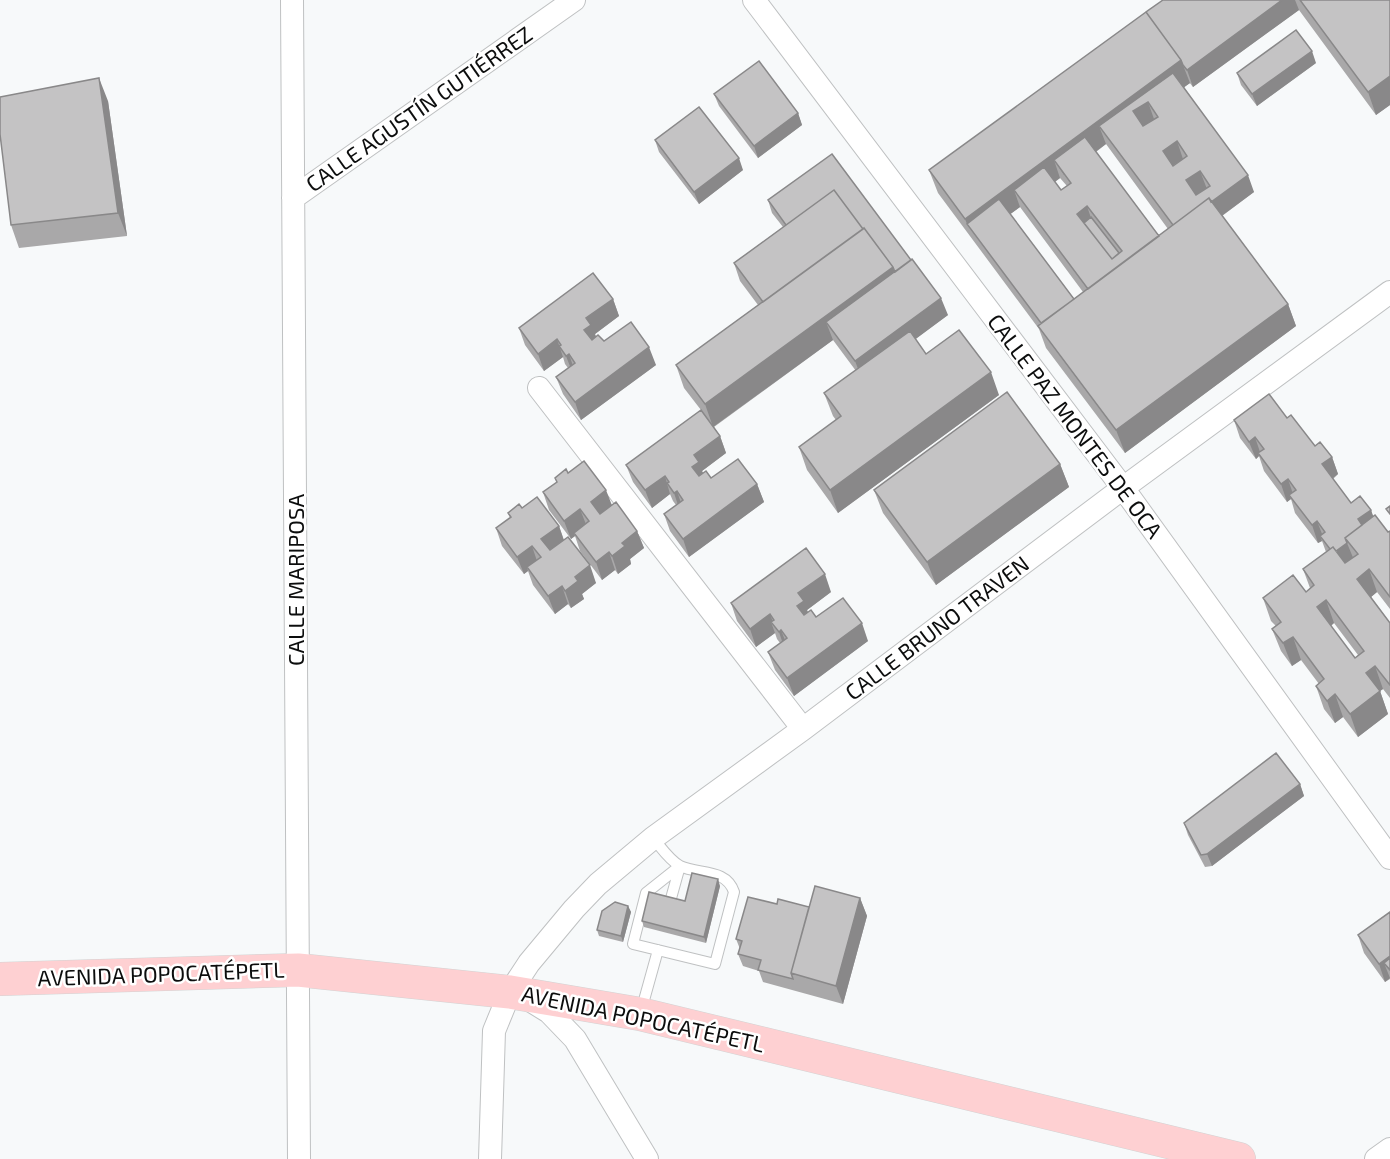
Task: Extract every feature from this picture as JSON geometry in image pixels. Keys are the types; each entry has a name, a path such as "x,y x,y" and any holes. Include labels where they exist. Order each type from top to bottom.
{"main road":[{"name":"AVENIDA POPOCATÉPETL","path":"0,979 298,970 510,992 640,1014 1239,1159"}],"street":[{"name":"CALLE MARIPOSA","path":"292,0 299,1159"},
{"name":"CALLE AGUSTÍN GUTIÉRREZ","path":"293,198 574,0"},
{"name":"CALLE PAZ MONTES DE OCA","path":"754,0 1123,488 1390,858"},
{"name":"CALLE BRUNO TRAVEN","path":"490,1159 494,1030 510,992 537,954 574,909 607,876 653,837 803,729 1123,488 1390,292"},
{"path":"539,388 803,729"},
{"path":"510,992 539,1006 565,1027 575,1039 647,1159"},
{"path":"1376,1159 1390,1149"}],"lane":[{"path":"653,837 680,866 717,880 728,880 734,892 716,964 633,944 646,893 680,866"},
{"path":"670,903 680,866"},
{"path":"640,1014 658,950"}],"building":[{"path":"1163,0 1282,0 1187,70 1146,12"},
{"path":"1300,0 1390,0 1390,76 1368,92"},
{"path":"1146,12 1181,60 965,219 929,170"},
{"path":"1296,30 1312,51 1252,94 1237,73"},
{"path":"759,61 798,113 754,146 714,94"},
{"path":"1173,73 1248,175 1211,202 1209,198 1173,225 1099,126","holes":["1148,102 1158,117 1143,126 1133,111","1177,141 1187,156 1173,166 1163,151","1200,171 1210,186 1196,195 1186,180"]},
{"path":"99,78 118,213 11,225 0,134 0,97"},
{"path":"699,107 739,158 694,192 655,140"},
{"path":"1085,137 1159,236 1088,289 1014,190 1044,167 1061,190 1071,183 1054,160","holes":["1087,206 1122,251 1112,259 1077,214"]},
{"path":"832,154 911,260 895,272 834,190 786,225 768,200"},
{"path":"834,190 863,229 763,302 734,263"},
{"path":"1209,198 1288,304 1116,430 1038,326"},
{"path":"999,199 1074,299 1041,323 967,224"},
{"path":"1091,217 1119,253 1112,259 1084,223"},
{"path":"864,228 893,267 705,404 676,365"},
{"path":"912,259 941,298 855,361 826,322"},
{"path":"593,273 613,299 586,318 591,325 584,330 592,340 598,335 604,341 631,322 649,347 575,402 556,377 575,363 569,354 566,356 557,339 538,354 519,328"},
{"path":"959,330 991,372 830,490 799,447 841,416 824,393 910,331 926,354"},
{"path":"1007,392 1060,464 927,562 874,490"},
{"path":"1269,394 1287,418 1291,415 1315,446 1320,442 1332,457 1322,464 1351,503 1360,496 1371,510 1358,519 1362,525 1345,538 1347,543 1336,551 1333,547 1330,549 1320,536 1325,532 1317,521 1312,525 1289,495 1296,490 1288,479 1281,484 1258,453 1264,449 1255,437 1249,442 1234,420"},
{"path":"701,410 720,436 694,455 699,462 692,467 699,476 706,471 711,478 738,459 757,484 683,539 664,514 683,500 677,491 674,493 665,476 645,490 626,465"},
{"path":"584,461 606,490 591,502 600,514 616,502 637,531 622,543 625,546 612,556 609,552 596,562 574,533 589,521 580,509 564,521 543,492 557,482 555,478 566,469 568,473"},
{"path":"537,497 559,526 541,539 550,550 568,537 590,565 575,577 578,581 565,591 562,586 548,596 527,567 541,557 532,546 517,557 496,528 511,517 508,513 519,504 522,508"},
{"path":"1375,515 1388,532 1390,531 1390,597 1369,569 1357,579 1390,623 1390,685 1375,666 1366,673 1380,691 1350,714 1335,694 1327,701 1316,686 1324,679 1293,637 1283,643 1272,629 1281,622 1263,598 1293,575 1306,592 1314,585 1303,569 1333,547 1345,563 1358,554 1345,538","holes":["1326,600 1364,651 1355,658 1317,607"]},
{"path":"806,548 825,574 798,593 804,601 797,606 804,615 811,610 816,617 843,598 862,623 787,678 768,652 787,638 771,622 774,620 770,614 750,629 731,603"},
{"path":"1276,753 1300,784 1207,854 1201,855 1184,823"},
{"path":"692,873 718,879 704,937 642,921 649,892 685,901"},
{"path":"815,886 860,898 836,986 791,973"},
{"path":"748,897 777,904 778,899 809,907 791,973 793,979 758,970 761,960 738,954 742,941 736,939"},
{"path":"615,902 628,906 621,936 597,930 602,911"},
{"path":"1390,912 1390,956 1379,964 1358,935"},
{"path":"1390,958 1390,970 1384,963"}]}
